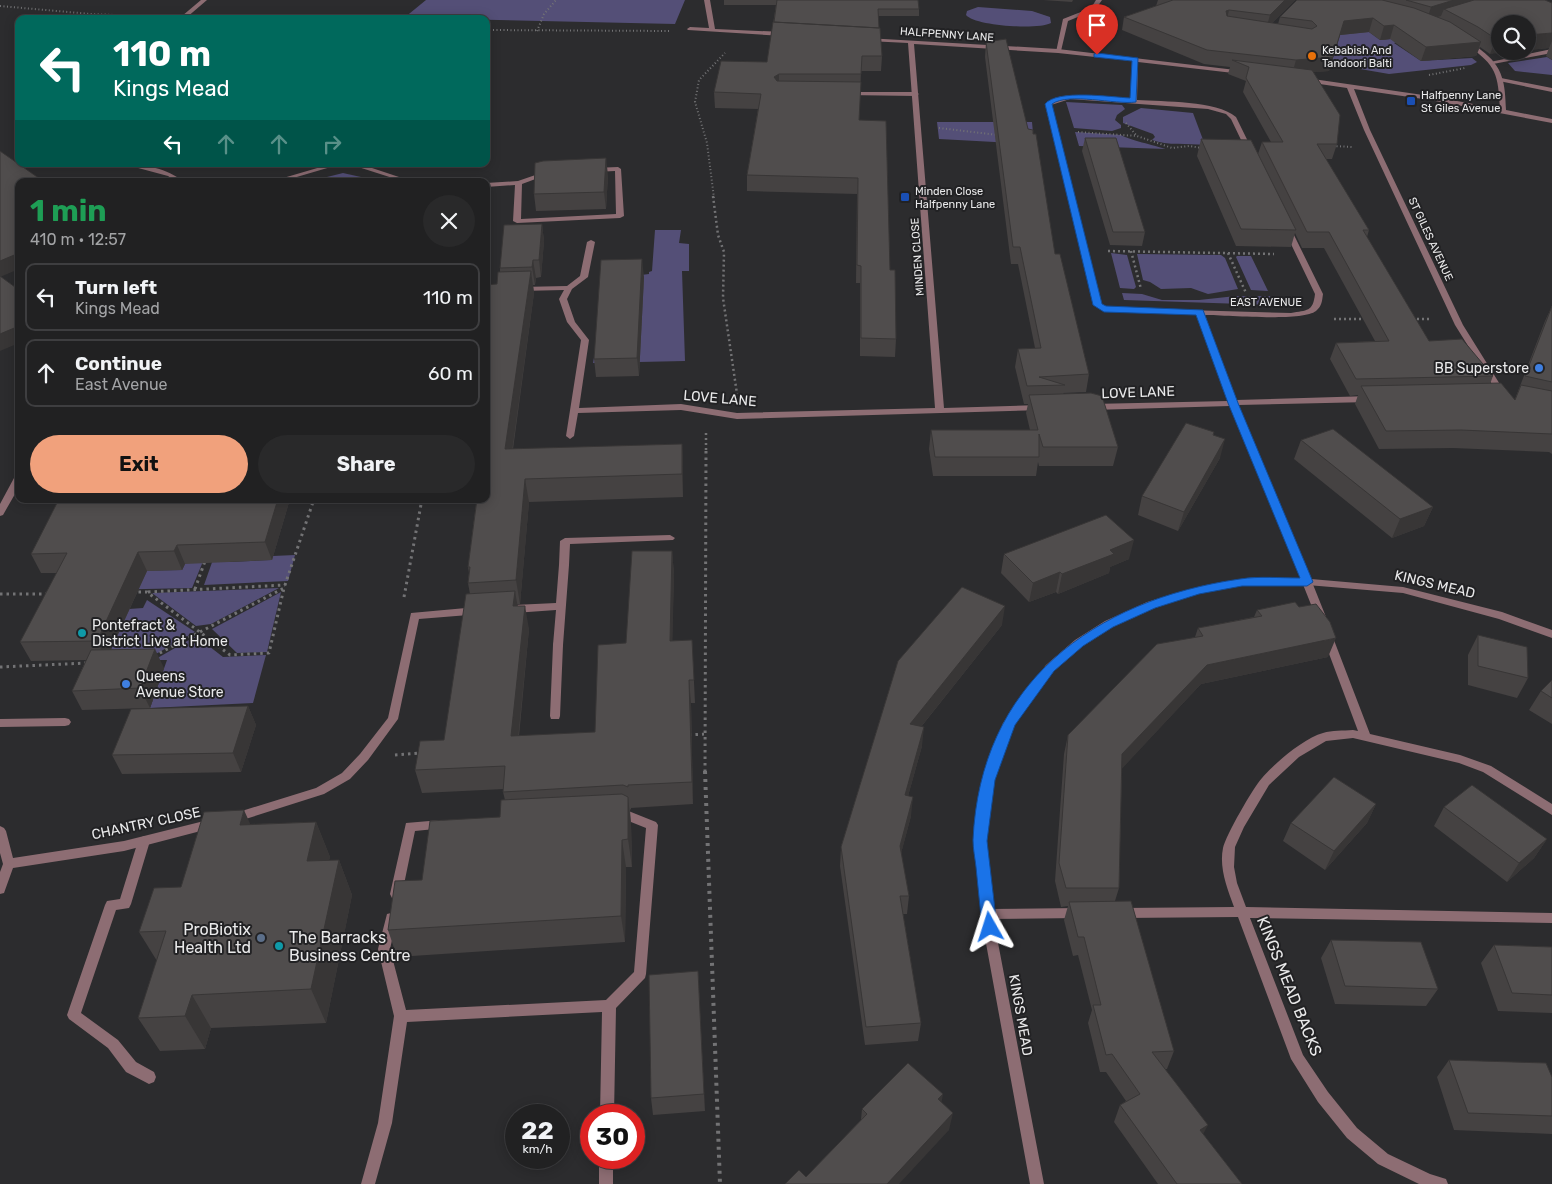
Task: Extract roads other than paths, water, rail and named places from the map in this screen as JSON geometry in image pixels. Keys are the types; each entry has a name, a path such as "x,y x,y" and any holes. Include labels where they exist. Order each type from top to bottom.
{"street":[{"path":"186,15 204,0"},
{"path":"707,0 712,30"},
{"path":"1058,52 1065,20 1093,8 1100,0"},
{"path":"690,30 793,34"},
{"name":"HALFPENNY LANE","path":"862,38 1058,52 1252,73"},
{"name":"MINDEN CLOSE","path":"911,41 940,411"},
{"path":"1464,41 1493,62 1500,73 1503,112"},
{"path":"1493,62 1552,51"},
{"path":"1134,100 1135,59"},
{"path":"1300,79 1349,84 1552,120"},
{"path":"1500,80 1552,90"},
{"name":"ST GILES AVENUE","path":"1349,84 1374,147 1459,325 1508,397 1494,397"},
{"path":"838,94 916,94"},
{"name":"EAST AVENUE","path":"1070,97 1134,100 1209,107 1222,110 1234,118 1319,294 1318,305 1312,311 1303,314 1117,310 1104,309 1098,305 1048,104 1052,100 1070,97"},
{"path":"140,167 174,178"},
{"path":"287,178 327,167"},
{"path":"364,167 398,178"},
{"path":"520,183 517,221 620,216 618,169 582,171"},
{"path":"490,185 520,183 533,176 555,172"},
{"path":"570,436 585,340 572,322 563,299 569,288 584,277 591,242"},
{"path":"510,289 569,288"},
{"path":"1200,312 1233,403 1307,582 1366,737"},
{"name":"LOVE LANE","path":"1086,407 1378,399"},
{"name":"LOVE LANE","path":"574,411 681,408 737,416 1047,408"},
{"path":"0,513 15,485"},
{"path":"555,716 565,541 670,538"},
{"name":"KINGS MEAD","path":"1037,1184 988,914 980,841 988,780 1009,723 1050,668 1086,638 1109,624 1151,605 1198,590 1242,582 1307,582 1403,590 1502,616 1552,634"},
{"name":"CHANTRY CLOSE","path":"9,864 144,841 209,825 320,791 346,776 364,757 393,720 415,616 560,606"},
{"path":"0,723 65,722"},
{"name":"KINGS MEAD BACKS","path":"1441,1184 1428,1181 1383,1159 1352,1133 1323,1097 1298,1059 1231,883 1228,867 1229,846 1239,825 1265,782 1295,754 1324,737 1353,734 1460,759 1487,769 1552,810"},
{"path":"607,816 626,815 652,825 640,974 609,1006 607,1104"},
{"path":"368,1184 385,1123 401,1016 384,949 410,826 449,824"},
{"path":"0,832 9,864 0,889"},
{"path":"144,841 124,904 111,905 74,1015 113,1044 131,1066 149,1076"},
{"name":"KINGS MEAD BACKS","path":"988,914 1242,912 1552,918"},
{"path":"401,1016 609,1006"},
{"path":"606,1169 606,1184"}],"place":[{"name":"Kebabish And Tandoori Balti","path":"1312,56"},
{"name":"Halfpenny Lane St Giles Avenue","path":"1411,101"},
{"name":"Minden Close Halfpenny Lane","path":"905,197"},
{"name":"BB Superstore","path":"1539,368"},
{"name":"Pontefract & District Live at Home","path":"82,633"},
{"name":"Queens Avenue Store","path":"126,684"},
{"name":"ProBiotix Health Ltd","path":"261,938"},
{"name":"The Barracks Business Centre","path":"279,946"}]}
